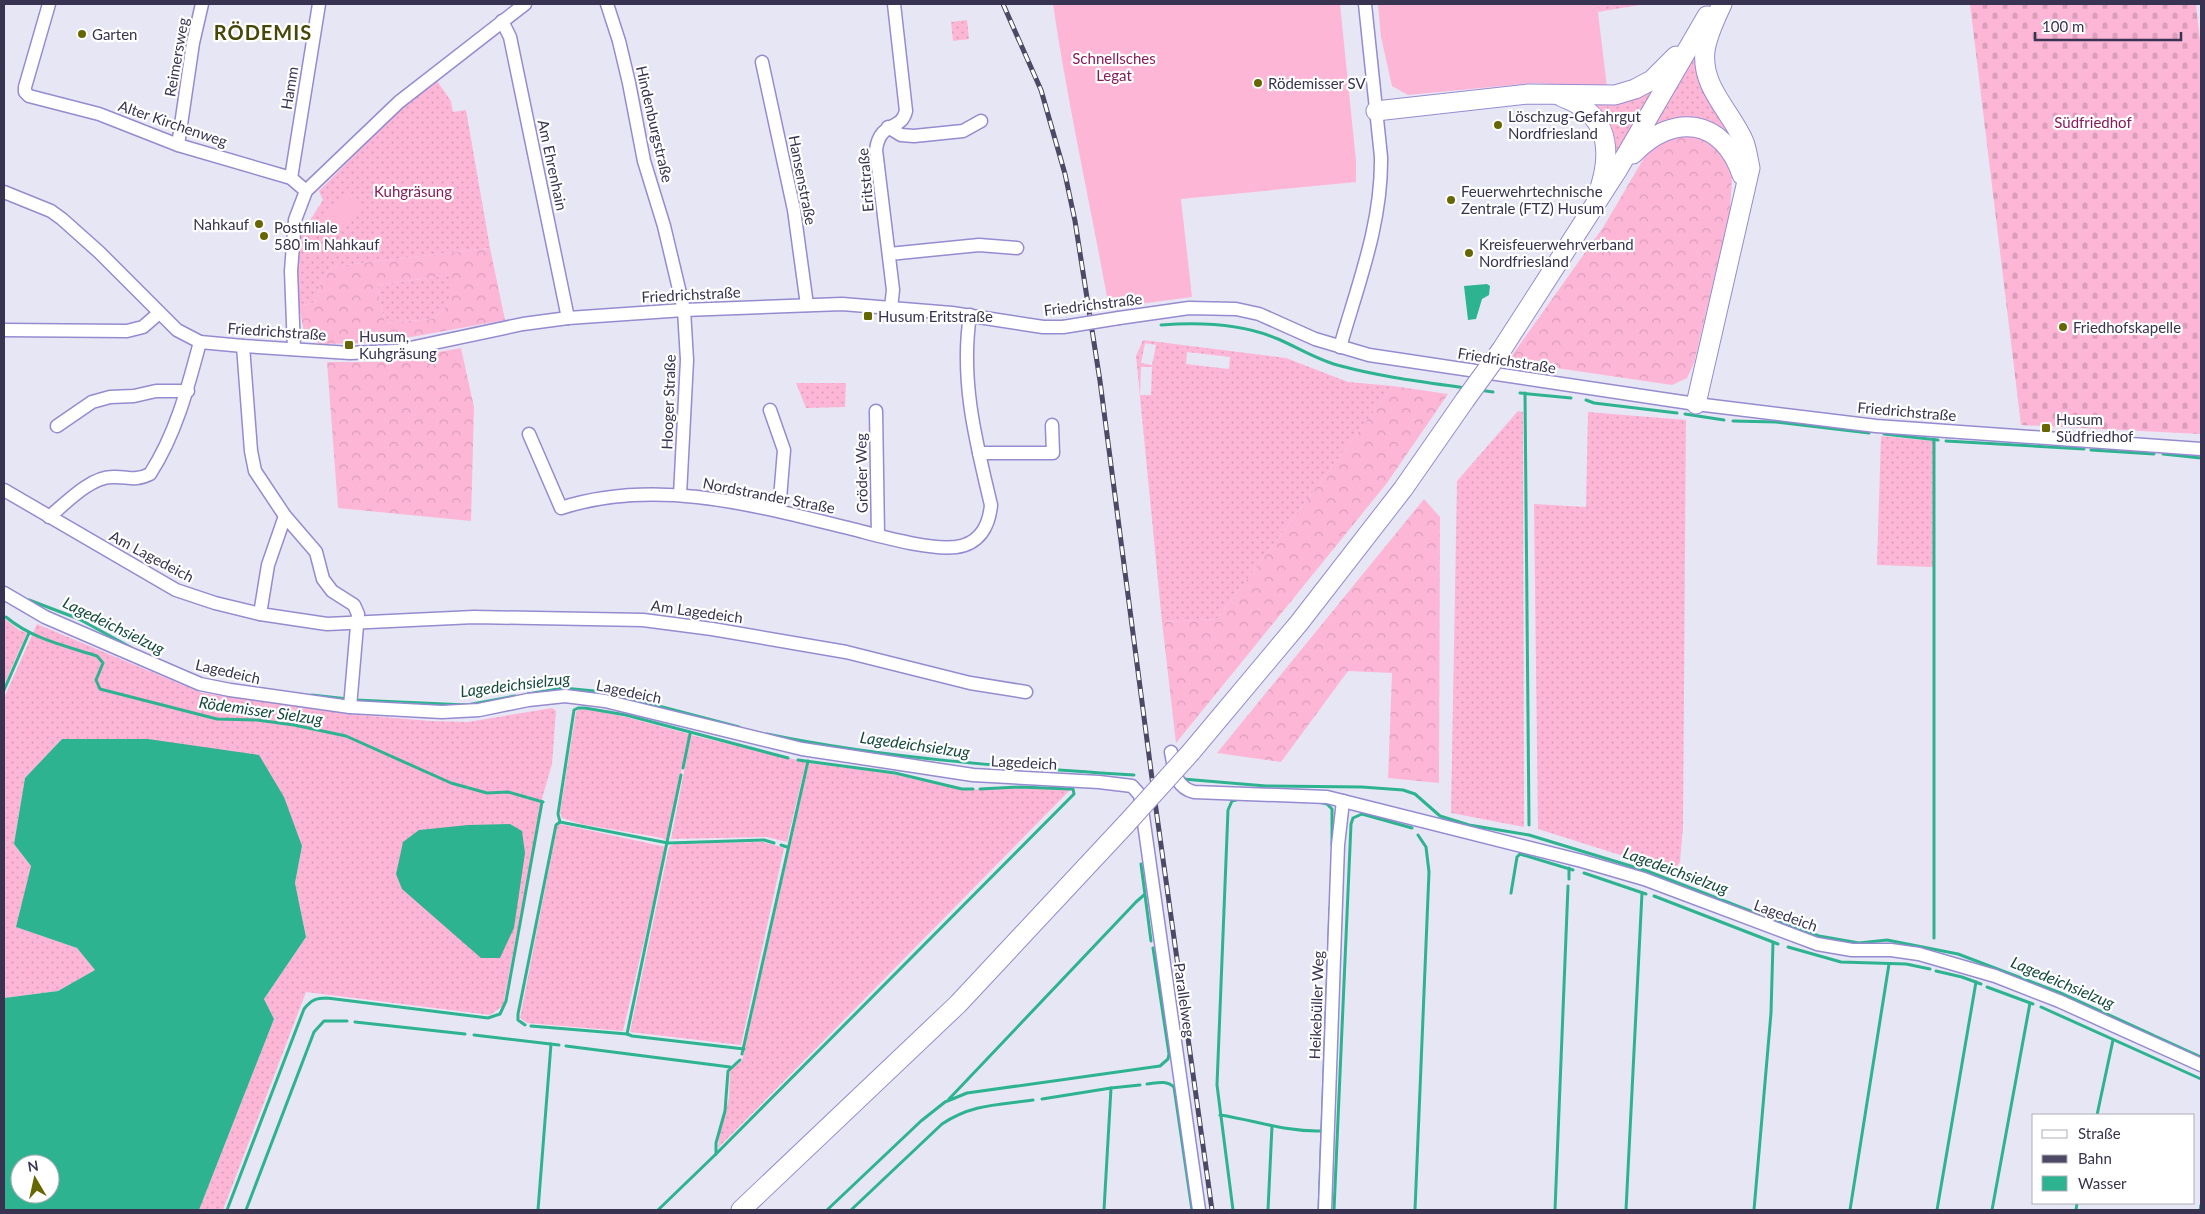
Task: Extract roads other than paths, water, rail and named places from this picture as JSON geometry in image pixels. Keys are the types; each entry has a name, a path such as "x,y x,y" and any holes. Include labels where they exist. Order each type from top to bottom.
{"highway":[{"path":"741,1210 958,1004 1191,752 1323,592 1403,489 1502,350 1594,209 1715,4"},
{"path":"1696,404 1750,168 1745,143 1711,86 1705,67 1710,32 1722,4"},
{"path":"1376,111 1528,94 1615,95 1635,89 1652,80 1669,65 1700,29"},
{"path":"1554,94 1574,102 1593,115 1602,131 1607,148 1606,170 1594,209"},
{"path":"1618,170 1643,144 1660,132 1678,126 1698,127 1716,135 1727,144 1737,158 1746,187"}],"street":[{"name":"Alter Kirchenweg","path":"49,4 25,87 25,92 29,96 99,114 178,145 291,178 306,191"},
{"name":"Reimersweg","path":"178,145 193,43 202,4"},
{"name":"Hamm","path":"291,178 319,4"},
{"path":"294,349 291,271 295,220 306,191 399,102 525,4"},
{"name":"Hindenburgstraße","path":"607,4 619,41 644,161 664,226 684,310"},
{"name":"Eritstraße","path":"891,308 893,290 876,150 880,134 888,127 902,120 906,111 894,4"},
{"path":"1340,347 1374,234 1379,206 1381,157 1365,4"},
{"name":"Am Ehrenhain","path":"502,21 510,37 568,318"},
{"name":"Hansenstraße","path":"762,62 794,210 807,305"},
{"path":"888,127 901,135 914,136 963,131 981,121"},
{"name":"Friedrichstraße","path":"4,192 51,211 62,218 99,252 159,313 178,330 200,342 350,352 396,351 523,324 568,318 684,310 807,305 842,304 970,315 1042,327 1063,327 1190,308 1236,309 1259,314 1315,339 1379,357 1696,404 1876,426 2201,449"},
{"path":"888,254 979,245 1017,248"},
{"name":"Hooger Straße","path":"680,495 687,360 684,310"},
{"path":"4,330 127,331 143,327 159,313"},
{"path":"970,315 967,336 967,383 970,410 979,453 1053,453 1052,425"},
{"path":"49,517 73,496 100,478 112,476 132,480 150,474 162,456 188,391 200,342"},
{"path":"243,346 251,451 255,471 285,516 316,552 323,579 332,591 354,605 358,614 350,707"},
{"path":"57,426 92,402 156,391 188,391"},
{"path":"770,410 784,450 779,511"},
{"name":"Gröder Weg","path":"876,411 878,535"},
{"name":"Nordstrander Straße","path":"529,434 561,508 607,497 680,495 731,501 937,547 957,547 973,542 984,531 990,519 991,505 979,453"},
{"name":"Am Lagedeich","path":"4,490 176,590 215,603 260,614 327,624 474,617 643,620 712,629 846,652 970,683 1026,692"},
{"path":"260,614 268,565 285,516"},
{"name":"Lagedeich","path":"4,593 44,617 200,684 276,698 350,707 442,712 479,710 528,700 565,696 605,701 802,750 974,775 1121,784 1132,786 1140,795"},
{"name":"Lagedeich","path":"1171,752 1180,785 1184,790 1194,792 1314,796 1343,801 1582,860 1644,879 1817,944 1852,950 1891,950 1920,954 1994,976 2059,1001 2201,1065"},
{"name":"Parallelweg","path":"1140,795 1199,1210"},
{"name":"Heikebüller Weg","path":"1325,1210 1338,845 1343,801"}],"water":[{"path":"1487,284 1490,286 1489,295 1482,299 1476,319 1468,320 1464,286"},
{"path":"62,739 148,739 259,755 284,797 302,846 295,883 306,937 264,999 274,1019 199,1210 4,1210 4,998 58,991 95,970 77,948 16,927 31,866 14,844 25,778"},
{"path":"510,824 522,831 525,853 514,928 500,958 481,958 402,889 396,874 403,842 419,830 468,825"}],"waterway":[{"path":"1161,325 1205,324 1250,330 1278,339 1333,364 1387,376 1466,388"},
{"path":"1479,390 1493,392"},
{"path":"1520,393 1571,398"},
{"path":"1525,393 1529,825"},
{"path":"1586,400 1594,403 1677,413"},
{"path":"1685,414 1724,420"},
{"path":"1733,421 1776,422 1869,433"},
{"path":"1884,434 1938,440"},
{"path":"1934,439 1934,938"},
{"path":"1946,441 2084,449"},
{"path":"2091,450 2154,454"},
{"path":"2163,454 2201,458"},
{"name":"Lagedeichsielzug","path":"29,600 79,619 132,648"},
{"name":"Rödemisser Sielzug","path":"6,617 16,625 38,636 97,656 103,663 96,680 100,689 217,719 257,720 294,725 346,736 451,783 487,793 508,792 543,802"},
{"path":"4,690 29,633"},
{"name":"Lagedeichsielzug","path":"528,694 563,688 605,692 739,727"},
{"name":"Lagedeichsielzug","path":"312,695 348,699"},
{"name":"Lagedeichsielzug","path":"355,700 467,705 515,696"},
{"path":"525,1025 518,1020 518,1014 556,825 560,822 558,814 574,710 585,708 626,715 788,758"},
{"path":"683,768 690,734"},
{"name":"Lagedeichsielzug","path":"767,734 812,743 904,756 1134,775"},
{"path":"798,760 895,773 962,789 973,789"},
{"path":"742,1054 808,761"},
{"path":"627,1034 681,775"},
{"name":"Lagedeichsielzug","path":"1183,779 1266,786 1362,787 1403,790 1415,794 1440,816 1469,825 1529,835 1647,871 1819,936 1859,943 1887,940 1958,954 2063,994 2153,1035"},
{"path":"658,1210 1074,794 1073,789 1020,787 980,789"},
{"path":"1233,1210 1217,1085 1228,810 1232,801 1236,800"},
{"path":"227,1210 304,1009 311,1002 327,998 488,1018 500,1014 506,1001 542,802"},
{"path":"1319,802 1327,804 1332,809 1332,845"},
{"path":"1334,1210 1351,824 1353,818 1362,814 1412,828"},
{"name":"Rödemisser Sielzug","path":"560,822 668,843 764,840 774,843"},
{"path":"1415,1210 1429,872 1426,847 1418,835"},
{"name":"Rödemisser Sielzug","path":"781,845 787,847"},
{"path":"1511,893 1517,857 1520,854 1573,870"},
{"path":"1141,864 1151,941"},
{"path":"1569,868 1569,879"},
{"path":"1584,873 1646,894"},
{"path":"1555,1210 1568,886"},
{"path":"1626,1210 1642,893"},
{"path":"949,1099 1144,895"},
{"path":"1654,896 1778,944"},
{"path":"1319,1210 1330,907"},
{"path":"1754,1210 1771,1013 1773,943"},
{"path":"1788,947 1841,962 1906,964 1930,969"},
{"path":"827,1210 921,1121 945,1102 967,1093 1160,1066 1168,1059 1169,1054 1153,948"},
{"path":"1850,1210 1889,964"},
{"path":"1936,971 1981,984"},
{"path":"1937,1210 1976,982"},
{"path":"1987,987 2033,1004"},
{"path":"1992,1210 2030,1003"},
{"path":"2041,1007 2201,1079"},
{"path":"246,1210 314,1032 324,1021 347,1021"},
{"path":"355,1022 465,1034"},
{"path":"531,1026 627,1034 744,1049"},
{"path":"474,1035 559,1045"},
{"name":"Lagedeichsielzug","path":"2155,1036 2201,1057"},
{"path":"2097,1114 2113,1040"},
{"path":"538,1210 551,1044"},
{"path":"566,1046 730,1067"},
{"path":"716,1154 716,1143 725,1111 728,1071 740,1060"},
{"path":"1147,1084 1165,1083 1174,1087 1192,1210"},
{"path":"1104,1210 1111,1088 1140,1085"},
{"path":"1042,1099 1111,1088"},
{"path":"851,1210 942,1124 953,1117 975,1109 1033,1100"},
{"path":"1220,1115 1295,1130 1321,1131"},
{"path":"1268,1210 1272,1126"},
{"path":"2076,1210 2077,1204"},
{"path":"2200,1210 2201,1205"}],"railway":[{"path":"1003,4 1041,90 1065,174 1075,221 1100,381 1156,809 1212,1210"}],"place":[{"name":"Garten","path":"82,34"},
{"name":"Rödemisser SV","path":"1258,83"},
{"name":"Löschzug-Gefahrgut Nordfriesland","path":"1498,125"},
{"name":"Feuerwehrtechnische Zentrale (FTZ) Husum","path":"1451,200"},
{"name":"Nahkauf","path":"259,224"},
{"name":"Postfiliale 580 im Nahkauf","path":"264,236"},
{"name":"Kreisfeuerwehrverband Nordfriesland","path":"1469,253"},
{"name":"Husum Eritstraße","path":"868,316"},
{"name":"Friedhofskapelle","path":"2063,327"},
{"name":"Husum, Kuhgräsung","path":"349,345"},
{"name":"Husum Südfriedhof","path":"2046,428"}],"district":[{"name":"RÖDEMIS","path":"263,32"}],"park label":[{"name":"Schnellsches Legat","path":"1114,66"},
{"name":"Südfriedhof","path":"2093,122"},
{"name":"Kuhgräsung","path":"413,191"}]}
